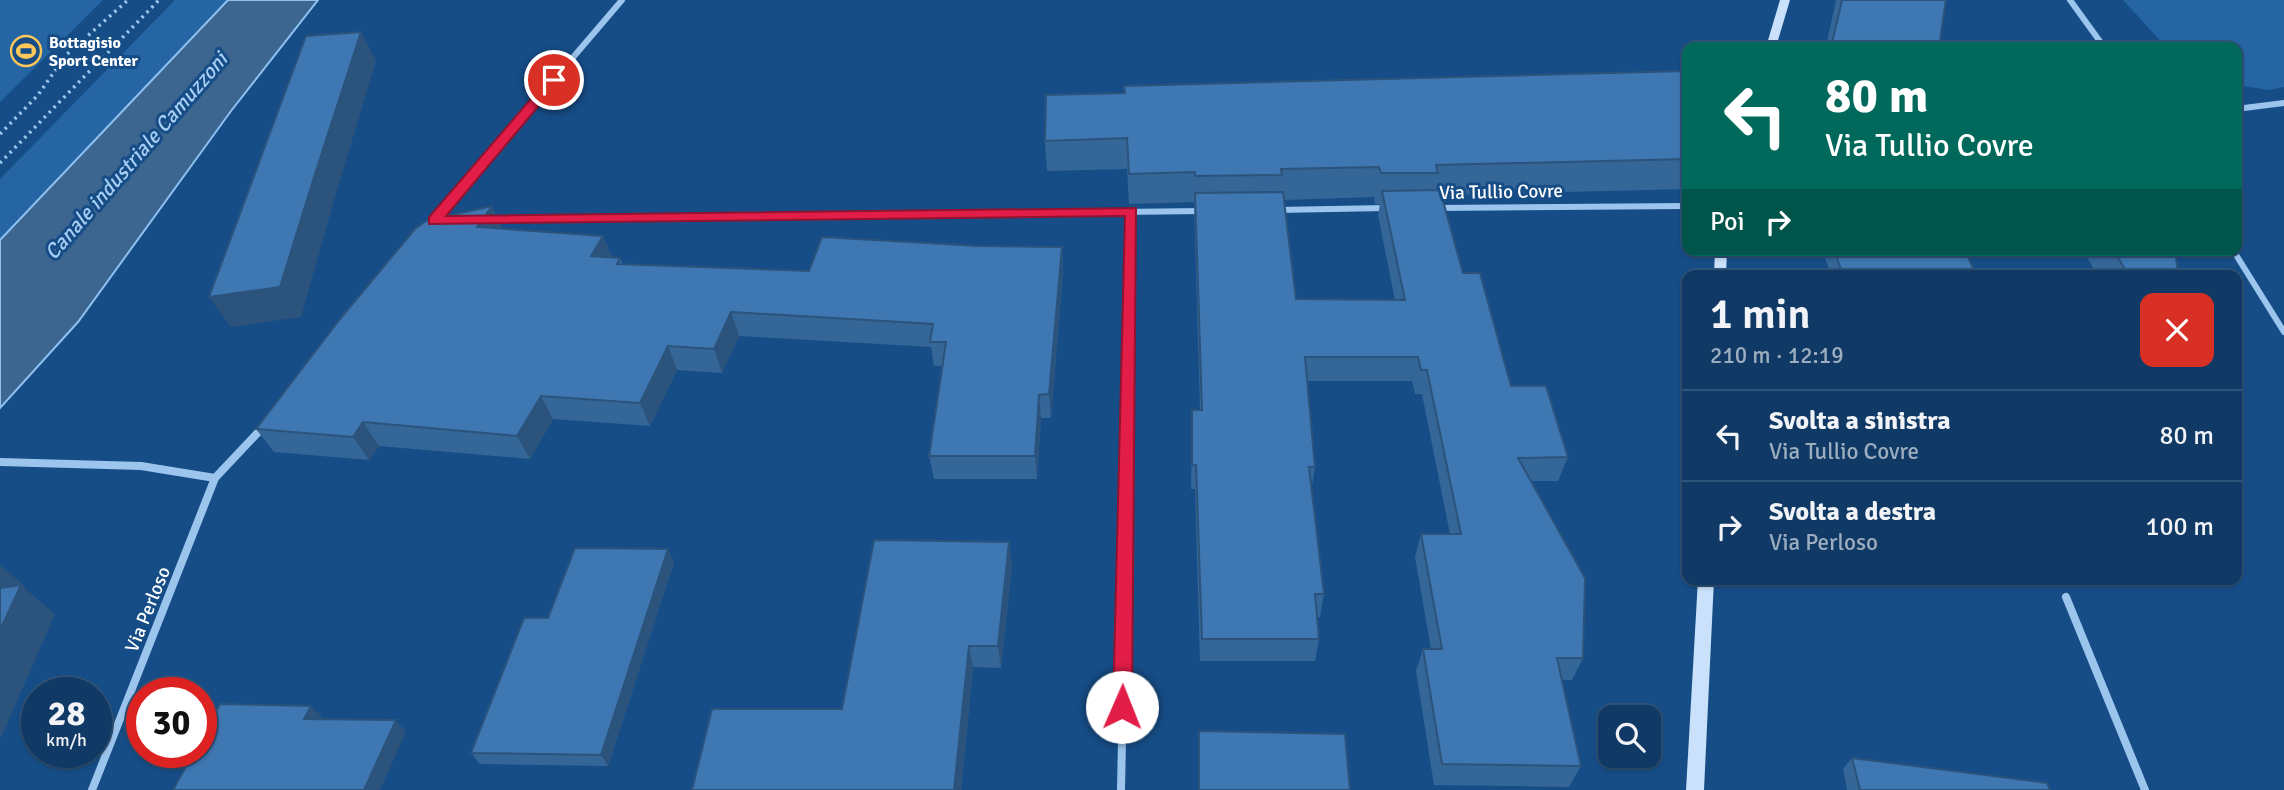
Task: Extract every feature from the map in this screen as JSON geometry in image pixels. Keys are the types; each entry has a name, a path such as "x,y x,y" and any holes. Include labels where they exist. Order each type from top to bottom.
{"street":[{"path":"425,232 622,0"},
{"path":"1772,42 1785,0"},
{"path":"2070,0 2100,42"},
{"path":"2242,108 2284,103"},
{"name":"Via Tullio Covre","path":"1421,208 1682,206"},
{"path":"1269,210 1394,208"},
{"path":"476,220 1214,211"},
{"path":"1121,790 1132,212"},
{"path":"434,221 448,220"},
{"path":"2237,256 2284,332"},
{"name":"Via Perloso","path":"92,790 215,478 275,414"},
{"path":"0,462 141,466 215,478"},
{"path":"1695,790 1706,585"},
{"path":"2066,597 2145,790"}],"path":[{"path":"0,134 38,95 65,56 128,0"},
{"path":"0,163 159,0"}],"shaded area":[{"name":"Bottagisio Sport Center","path":"0,0 103,0 0,102"},
{"path":"175,0 228,0 0,240 0,179"},
{"path":"2123,0 2284,0 2284,87 2269,90 2242,86 2242,42 2161,42"}],"water":[{"name":"Canale industriale Camuzzoni","path":"228,0 318,0 231,111 78,322 0,408 0,240"}],"building":[{"path":"1842,0 1946,0 1940,42 1832,42"},
{"path":"361,32 280,287 209,297 306,36"},
{"path":"1682,71 1682,159 1436,165 1438,173 1381,173 1379,167 1281,169 1282,175 1195,176 1195,172 1129,174 1127,138 1045,141 1046,95 1125,93 1124,86"},
{"path":"1440,190 1463,273 1480,273 1511,386 1546,386 1568,457 1518,458 1585,578 1583,658 1557,658 1581,766 1442,764 1423,649 1442,649 1421,534 1461,534 1427,370 1421,370 1418,357 1305,357 1315,467 1309,467 1324,594 1315,594 1319,639 1202,639 1196,465 1192,465 1192,410 1202,410 1195,193 1283,192 1296,299 1405,300 1382,191"},
{"path":"492,206 477,227 603,236 591,256 620,258 617,264 809,271 822,237 979,246 1062,247 1049,394 1039,395 1035,456 929,456 946,342 930,342 933,324 731,312 714,349 668,346 640,403 541,396 517,436 363,422 353,437 256,429 340,319 415,229 426,221"},
{"path":"1836,256 1968,256 1974,270 1841,270"},
{"path":"2117,256 2176,256 2177,270 2125,270"},
{"path":"874,540 1009,542 998,646 969,646 954,790 692,790 712,709 842,709"},
{"path":"575,548 668,549 601,755 471,753 524,618 548,618"},
{"path":"21,585 0,630 0,588"},
{"path":"220,704 311,706 304,719 396,720 364,790 173,790 185,768 217,768 217,710"},
{"path":"1199,731 1345,734 1350,790 1199,790"},
{"path":"1852,758 2047,783 2050,790 1860,790"}],"place":[{"name":"Bottagisio Sport Center","path":"26,51"}],"route":[{"path":"554,80 434,221 1132,212 1122,707"}]}
